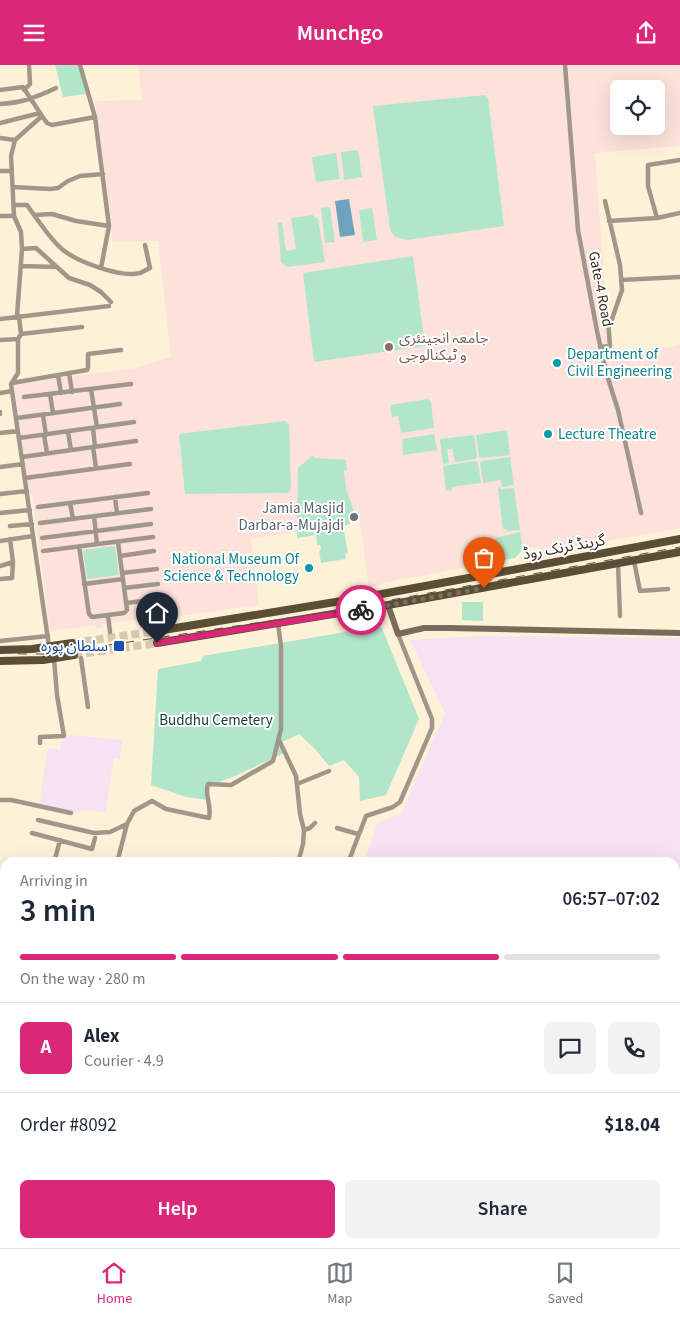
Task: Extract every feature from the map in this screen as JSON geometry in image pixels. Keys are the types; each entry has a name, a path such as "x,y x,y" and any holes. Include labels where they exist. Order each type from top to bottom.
{"main road":[{"name":"گرینڈ ٹرنک روڈ","path":"157,631 360,598 680,539"},
{"path":"657,544 658,557"},
{"name":"گرینڈ ٹرنک روڈ","path":"157,643 388,605 680,552"},
{"path":"0,650 17,650 72,643"},
{"path":"1,663 77,657"}],"street":[{"path":"24,90 30,84 29,65"},
{"path":"80,65 94,117 109,226 101,267"},
{"name":"Gate-4 Road","path":"566,65 578,231 600,347 618,410 641,513"},
{"path":"0,90 23,87 47,123 52,125 94,117"},
{"path":"0,104 31,100 56,88"},
{"path":"0,123 41,115"},
{"path":"41,115 15,140 11,156 14,216 21,232 22,249 18,316 21,334 18,339 18,373 12,383 12,391 49,646"},
{"path":"0,138 15,140"},
{"path":"657,218 648,186 648,165 680,160"},
{"path":"0,171 12,171"},
{"path":"13,187 50,189 58,187 74,177 103,174"},
{"path":"600,347 610,346 608,320 612,319 622,290 620,265 604,201"},
{"path":"14,205 27,205 50,237 65,251 81,261 125,273 140,273 150,268 145,245"},
{"path":"609,221 657,218 680,213"},
{"path":"34,215 52,214 76,221 109,226"},
{"path":"0,216 14,216"},
{"path":"0,319 110,304 101,292 90,285 68,278 36,248 22,249"},
{"path":"20,265 57,267"},
{"path":"621,280 680,277"},
{"path":"21,334 82,327"},
{"path":"0,341 18,339"},
{"path":"12,383 88,369 88,354 120,350"},
{"path":"69,373 72,391"},
{"path":"58,375 61,393"},
{"path":"24,397 130,384"},
{"path":"91,389 94,407 96,469"},
{"path":"0,393 12,391"},
{"path":"50,394 53,413"},
{"path":"16,418 120,404"},
{"path":"43,415 46,453"},
{"path":"19,438 134,422"},
{"path":"0,433 18,431"},
{"path":"68,431 71,450"},
{"path":"22,457 136,441"},
{"path":"0,467 23,464"},
{"path":"25,477 130,464"},
{"path":"0,494 27,491"},
{"path":"38,507 148,493"},
{"path":"115,497 117,513"},
{"path":"70,503 73,519"},
{"path":"40,523 151,509"},
{"path":"0,513 30,510"},
{"path":"94,516 98,544"},
{"path":"10,526 32,523"},
{"path":"42,538 151,524"},
{"path":"0,541 33,536"},
{"path":"43,551 153,537"},
{"path":"0,579 12,578 13,562 10,539"},
{"path":"80,546 89,615 92,617 124,613 127,610 118,542"},
{"path":"120,556 154,551"},
{"path":"634,561 640,591 668,589"},
{"path":"0,566 13,562"},
{"path":"618,564 620,616"},
{"path":"122,573 157,569"},
{"path":"84,584 123,579"},
{"path":"124,588 158,584"},
{"path":"126,603 160,599"},
{"path":"350,857 366,816 393,807 400,802 433,723 388,605"},
{"path":"108,615 110,632"},
{"path":"119,857 127,824 134,811 152,801 166,809 209,818 211,809 206,790 208,784 231,785 273,761 281,729 281,646 278,624"},
{"path":"398,634 424,628 680,633"},
{"path":"0,641 48,636"},
{"path":"77,657 88,707"},
{"path":"40,743 40,737 64,736 54,659"},
{"path":"279,739 296,776 304,830 300,857"},
{"path":"297,785 329,771"},
{"path":"0,800 11,800 72,813"},
{"path":"38,820 94,833 110,832 127,824"},
{"path":"304,830 310,829 314,823"},
{"path":"337,827 358,834"},
{"path":"32,833 92,849 95,838"},
{"path":"56,857 60,840"}],"shaded area":[{"name":"جامعہ انجینئری و ٹیکنالوجی","path":"138,65 680,65 680,146 595,153 610,359 680,345 680,528 547,552 536,547 522,550 515,558 369,587 358,510 351,511 341,525 251,539 259,605 166,618 165,616 103,624 103,628 96,628 96,625 50,631 32,494 29,494 14,384 136,368 171,357 158,241 113,242 95,101 142,100"},
{"path":"481,636 680,638 680,857 366,857 378,822 401,814 445,713 410,640"},
{"path":"70,735 122,740 120,759 114,758 105,812 84,810 71,813 39,806 48,748 60,750 61,743"}],"green space":[{"path":"55,65 79,65 86,94 63,97"},
{"path":"485,95 488,98 504,226 407,240 395,237 390,230 373,106"},
{"path":"358,150 362,177 344,180 341,152"},
{"path":"336,153 340,179 316,182 312,157"},
{"path":"330,207 335,242 325,243 321,208"},
{"path":"372,208 377,240 363,242 359,210"},
{"path":"313,215 314,218 318,218 325,262 287,267 281,262 278,223 282,222 286,251 296,249 291,218"},
{"path":"413,256 425,346 314,362 303,273"},
{"path":"428,399 431,402 434,428 401,433 398,416 392,417 390,405"},
{"path":"285,421 289,424 291,490 288,493 185,494 179,434"},
{"path":"507,430 510,455 479,457 476,435"},
{"path":"434,434 437,450 403,455 402,439"},
{"path":"474,435 477,457 475,459 455,462 452,449 447,449 449,463 443,464 440,439"},
{"path":"312,456 315,458 346,460 347,470 344,471 346,488 354,512 351,518 349,518 350,524 343,526 348,553 345,554 346,559 321,563 319,551 321,550 320,545 317,545 316,535 297,538 298,468"},
{"path":"510,457 514,485 502,487 501,480 483,483 480,463 482,461"},
{"path":"475,461 478,463 481,483 452,487 452,490 446,491 443,466"},
{"path":"500,487 501,489 514,488 520,530 507,531 507,529 503,529 498,488"},
{"path":"520,532 523,549 515,558 499,561 495,538"},
{"path":"115,546 119,575 87,579 83,550"},
{"path":"462,602 483,602 483,621 462,620"},
{"name":"Buddhu Cemetery","path":"381,626 419,719 386,795 360,801 359,777 344,760 329,766 299,734 280,743 284,753 233,777 208,786 209,800 186,797 151,785 158,669 201,661 203,656"}],"water":[{"path":"349,199 355,235 340,237 335,201"}],"tunnel":[{"path":"72,643 157,631"},
{"path":"74,655 157,643"}],"railway":[{"path":"0,652 48,654 309,615 680,547"}],"way so far":[{"path":"361,610 484,588"}],"place":[{"name":"جامعہ انجینئری و ٹیکنالوجی","path":"389,347"},
{"name":"Department of Civil Engineering","path":"557,363"},
{"name":"Lecture Theatre","path":"548,434"},
{"name":"Jamia Masjid Darbar-a-Mujajdi","path":"354,517"},
{"name":"National Museum Of Science & Technology","path":"309,568"},
{"name":"سلطان پورہ","path":"119,646"}],"route":[{"path":"157,643 361,610"}]}
